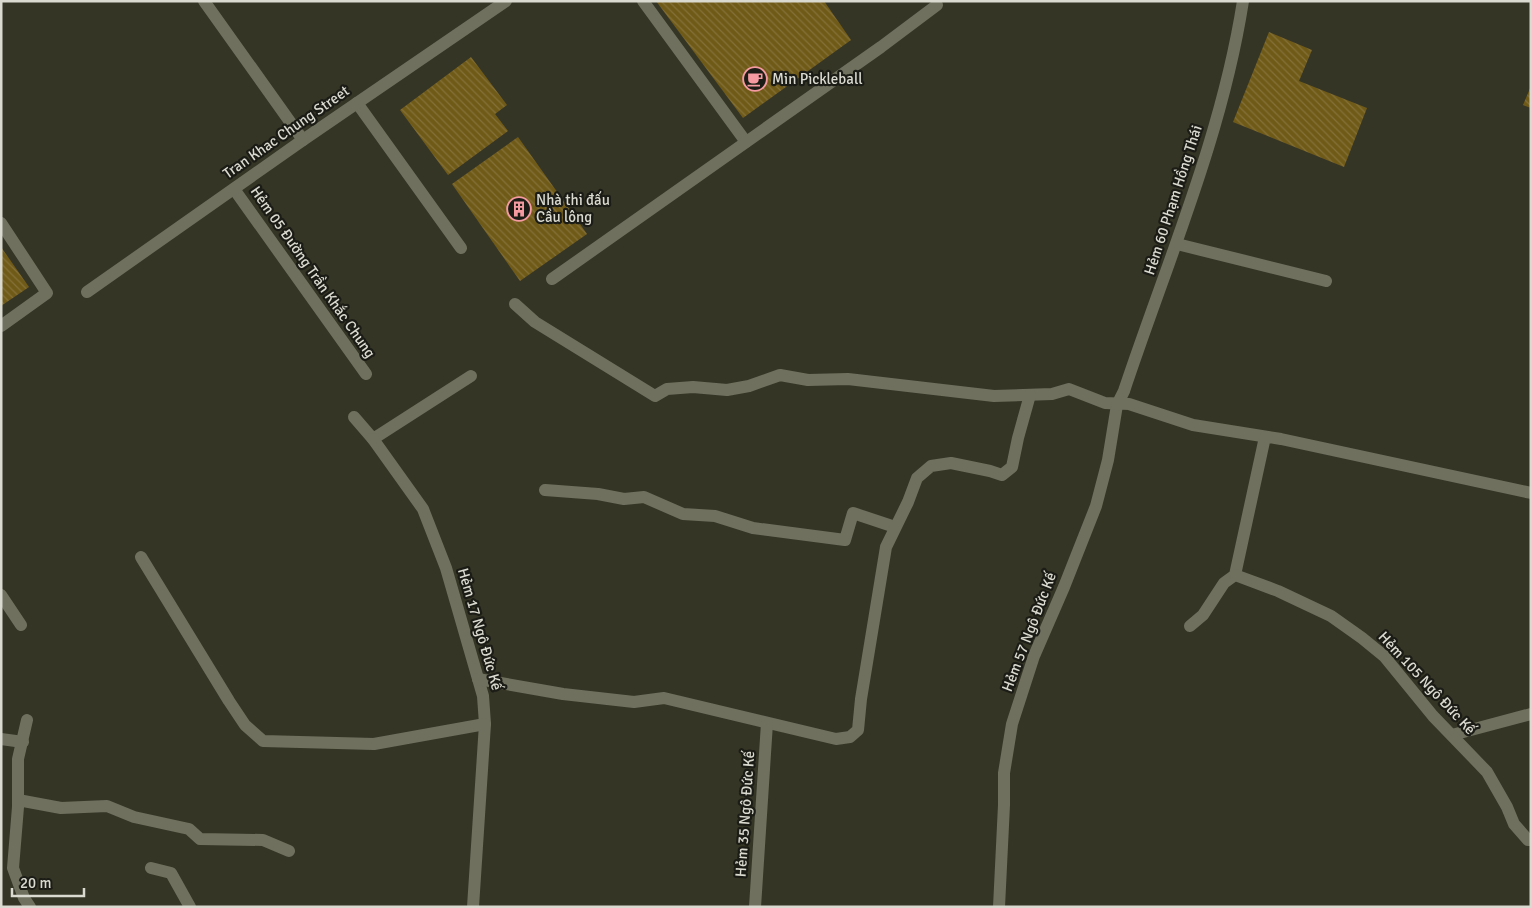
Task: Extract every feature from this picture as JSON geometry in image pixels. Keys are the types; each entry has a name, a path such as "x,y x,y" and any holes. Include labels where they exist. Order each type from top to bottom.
{"street":[{"path":"204,1 303,140"},
{"name":"Tran Khac Chung Street","path":"87,292 303,140 506,1"},
{"path":"643,1 746,142"},
{"name":"Hẻm 60 Phạm Hồng Thái","path":"1118,404 1177,244 1212,134 1231,62 1243,1"},
{"path":"552,279 937,4"},
{"path":"357,103 461,248"},
{"name":"Hẻm 05 Đường Trần Khắc Chung","path":"234,189 366,374"},
{"path":"1,224 47,293 1,326"},
{"path":"1177,244 1326,281"},
{"path":"515,304 535,322 655,396 667,389 693,387 727,390 749,386 780,375 808,380 848,379 994,396 1052,394 1069,389 1105,403 1129,404 1193,425 1265,437 1531,493"},
{"path":"373,439 472,376"},
{"path":"478,679 563,694 634,702 664,698 836,739 850,737 858,730 861,699 886,547 908,502 917,478 931,466 951,463 1002,475 1012,467 1030,395"},
{"name":"Hẻm 57 Ngô Đức Kế","path":"999,907 1004,773 1012,724 1034,656 1096,506 1108,460 1118,404"},
{"name":"Hẻm 17 Ngô Đức Kế","path":"354,417 373,439 423,509 446,568 483,696 485,724 474,907"},
{"path":"1190,626 1203,615 1224,583 1235,575 1265,437"},
{"path":"545,490 624,498 644,498 683,514 715,516 753,528 845,540 853,513 895,527"},
{"path":"141,557 229,701 245,725 263,741 374,744 485,724"},
{"name":"Hẻm 105 Ngô Đức Kế","path":"1235,575 1278,591 1331,616 1384,656 1433,716 1487,772 1507,807 1514,824 1528,840 1531,840"},
{"path":"1,595 22,625"},
{"path":"1452,735 1531,714"},
{"path":"27,720 18,759 18,800 13,868 24,898 30,907"},
{"name":"Hẻm 35 Ngô Đức Kế","path":"755,907 767,723"},
{"path":"1,740 23,742"},
{"path":"18,800 60,808 107,806 134,817 188,829 200,839 263,840 289,851"},
{"path":"151,868 171,873 190,907"}],"building":[{"name":"Min Pickleball","path":"656,1 824,1 851,40 743,118"},
{"path":"1269,32 1312,50 1299,81 1367,108 1344,167 1233,122"},
{"path":"471,57 507,105 495,114 508,131 448,175 400,110"},
{"path":"1531,86 1531,108 1523,105"},
{"name":"Nhà thi đấu Cầu lông","path":"518,137 587,234 520,281 452,184"},
{"path":"1,247 29,287 1,306"}],"place":[{"name":"Min Pickleball","path":"755,79"},
{"name":"Nhà thi đấu Cầu lông","path":"519,209"}]}
